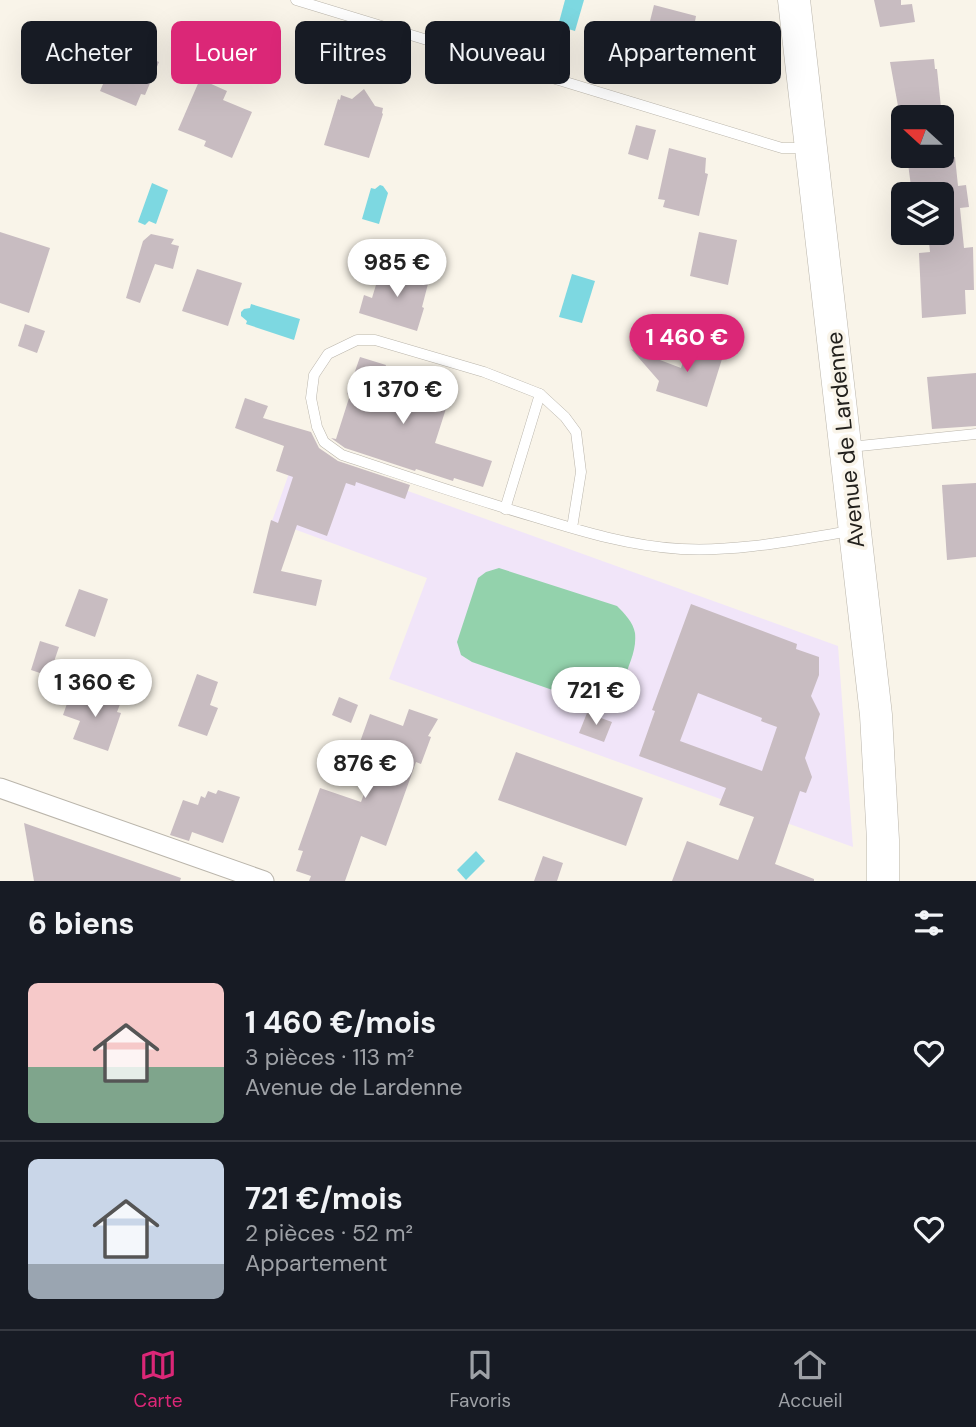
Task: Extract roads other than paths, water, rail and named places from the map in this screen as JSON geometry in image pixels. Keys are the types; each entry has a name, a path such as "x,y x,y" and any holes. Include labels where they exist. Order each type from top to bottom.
{"main road":[{"name":"Avenue de Lardenne","path":"793,0 878,736 883,881"}],"street":[{"path":"0,788 264,881"}],"lane":[{"path":"296,0 782,148 810,148"},
{"path":"572,528 581,472 576,432 565,416 540,394 484,372 375,340 357,340 328,354 314,375 311,398 317,427 324,442 342,455 505,509 615,541 681,549 744,548 855,530"},
{"path":"505,509 540,394"},
{"path":"846,448 976,434"}],"water":[{"path":"565,0 584,0 575,31 570,30 570,21 559,21"},
{"path":"152,183 168,190 156,224 149,221 145,225 138,222"},
{"path":"380,185 388,193 379,224 362,219 371,188 375,189"},
{"path":"572,274 595,281 582,323 559,317"},
{"path":"251,304 300,319 294,340 246,324 241,312 250,308"},
{"path":"476,851 485,861 466,880 457,870"}]}
